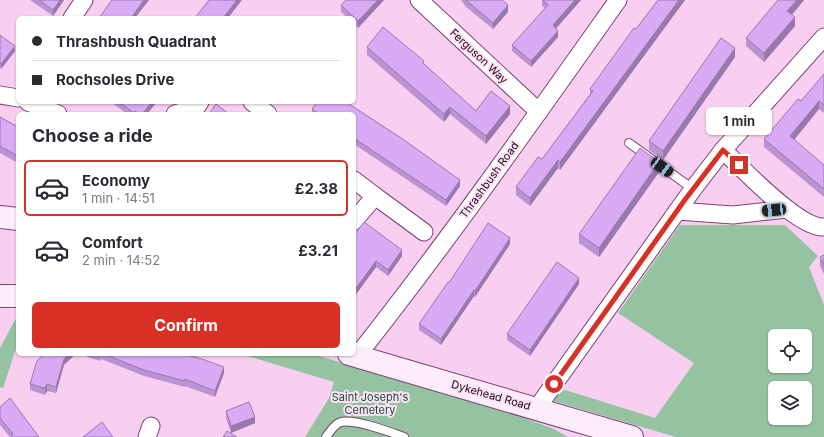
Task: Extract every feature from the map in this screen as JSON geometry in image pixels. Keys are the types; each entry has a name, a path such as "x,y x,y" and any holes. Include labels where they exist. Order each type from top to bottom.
{"street":[{"path":"73,16 84,0"},
{"name":"Ferguson Way","path":"419,0 540,112"},
{"name":"Thrashbush Road","path":"356,351 415,282 540,112 618,0"},
{"path":"537,408 677,211 723,150 824,37"},
{"path":"0,95 16,98"},
{"path":"33,104 53,112"},
{"path":"182,112 196,108 199,104"},
{"path":"255,104 265,112"},
{"path":"723,150 787,209 802,219 819,227 824,226"},
{"path":"356,182 424,232"},
{"path":"356,219 375,196"},
{"path":"677,211 733,215 787,209"},
{"path":"0,217 16,218"},
{"path":"0,296 16,296"},
{"name":"Dykehead Road","path":"356,356 537,408 623,436"}],"lane":[{"path":"629,143 693,189"},
{"path":"326,437 333,427 341,422 361,424 404,437"}],"green space":[{"path":"680,225 785,225 818,256 809,267 824,305 824,437 676,437 554,401 559,388 655,418 694,363 618,313"},
{"path":"16,319 16,348 3,388 0,387 0,348"},
{"name":"Saint Joseph's Cemetery","path":"248,356 319,356 502,410 554,429 568,437 305,437 329,398 334,382"}],"building":[{"path":"39,0 60,0 53,10"},
{"path":"112,0 144,0 132,16 100,16"},
{"path":"209,0 237,0 225,16 197,16"},
{"path":"346,0 378,0 358,21 356,16 353,16 341,5"},
{"path":"466,0 502,0 508,5 493,23"},
{"path":"543,0 575,0 553,25 558,31 531,61 512,45 548,5"},
{"path":"658,0 679,0 560,162 558,160 530,198 516,187 538,157 542,159 593,91 590,89 634,28 636,29"},
{"path":"778,0 797,0 787,11 795,17 764,53 746,38"},
{"path":"383,27 424,61 423,63 476,111 491,91 510,106 486,136 450,107 444,114 367,47"},
{"path":"0,35 15,46 1,64 0,63"},
{"path":"721,38 735,48 663,151 649,141"},
{"path":"824,74 824,105 819,101 790,136 824,165 824,189 764,139 798,99 801,101"},
{"path":"122,104 150,104 144,112 133,112"},
{"path":"216,104 226,112 210,112"},
{"path":"316,104 349,104 404,140 460,180 446,200 356,139 356,112 316,112 312,109"},
{"path":"0,117 16,126 16,155 0,146"},
{"path":"640,148 659,162 599,248 579,234"},
{"path":"364,222 402,250 388,270 376,261 356,288 356,232"},
{"path":"488,223 510,238 441,339 419,324 448,282 449,283"},
{"path":"824,255 824,265 820,257"},
{"path":"557,262 579,278 530,350 507,334"},
{"path":"42,356 67,356 64,359 56,387 47,384 45,388 30,384 37,361"},
{"path":"109,356 191,356 224,367 215,391 185,379 185,381 144,370"},
{"path":"10,398 39,437 10,437 13,434 0,418 0,407"},
{"path":"249,402 255,417 231,426 226,411"},
{"path":"102,422 113,437 83,437"},
{"path":"227,431 237,437 223,437"}],"route":[{"path":"554,384 684,201 723,150 739,165"}]}
